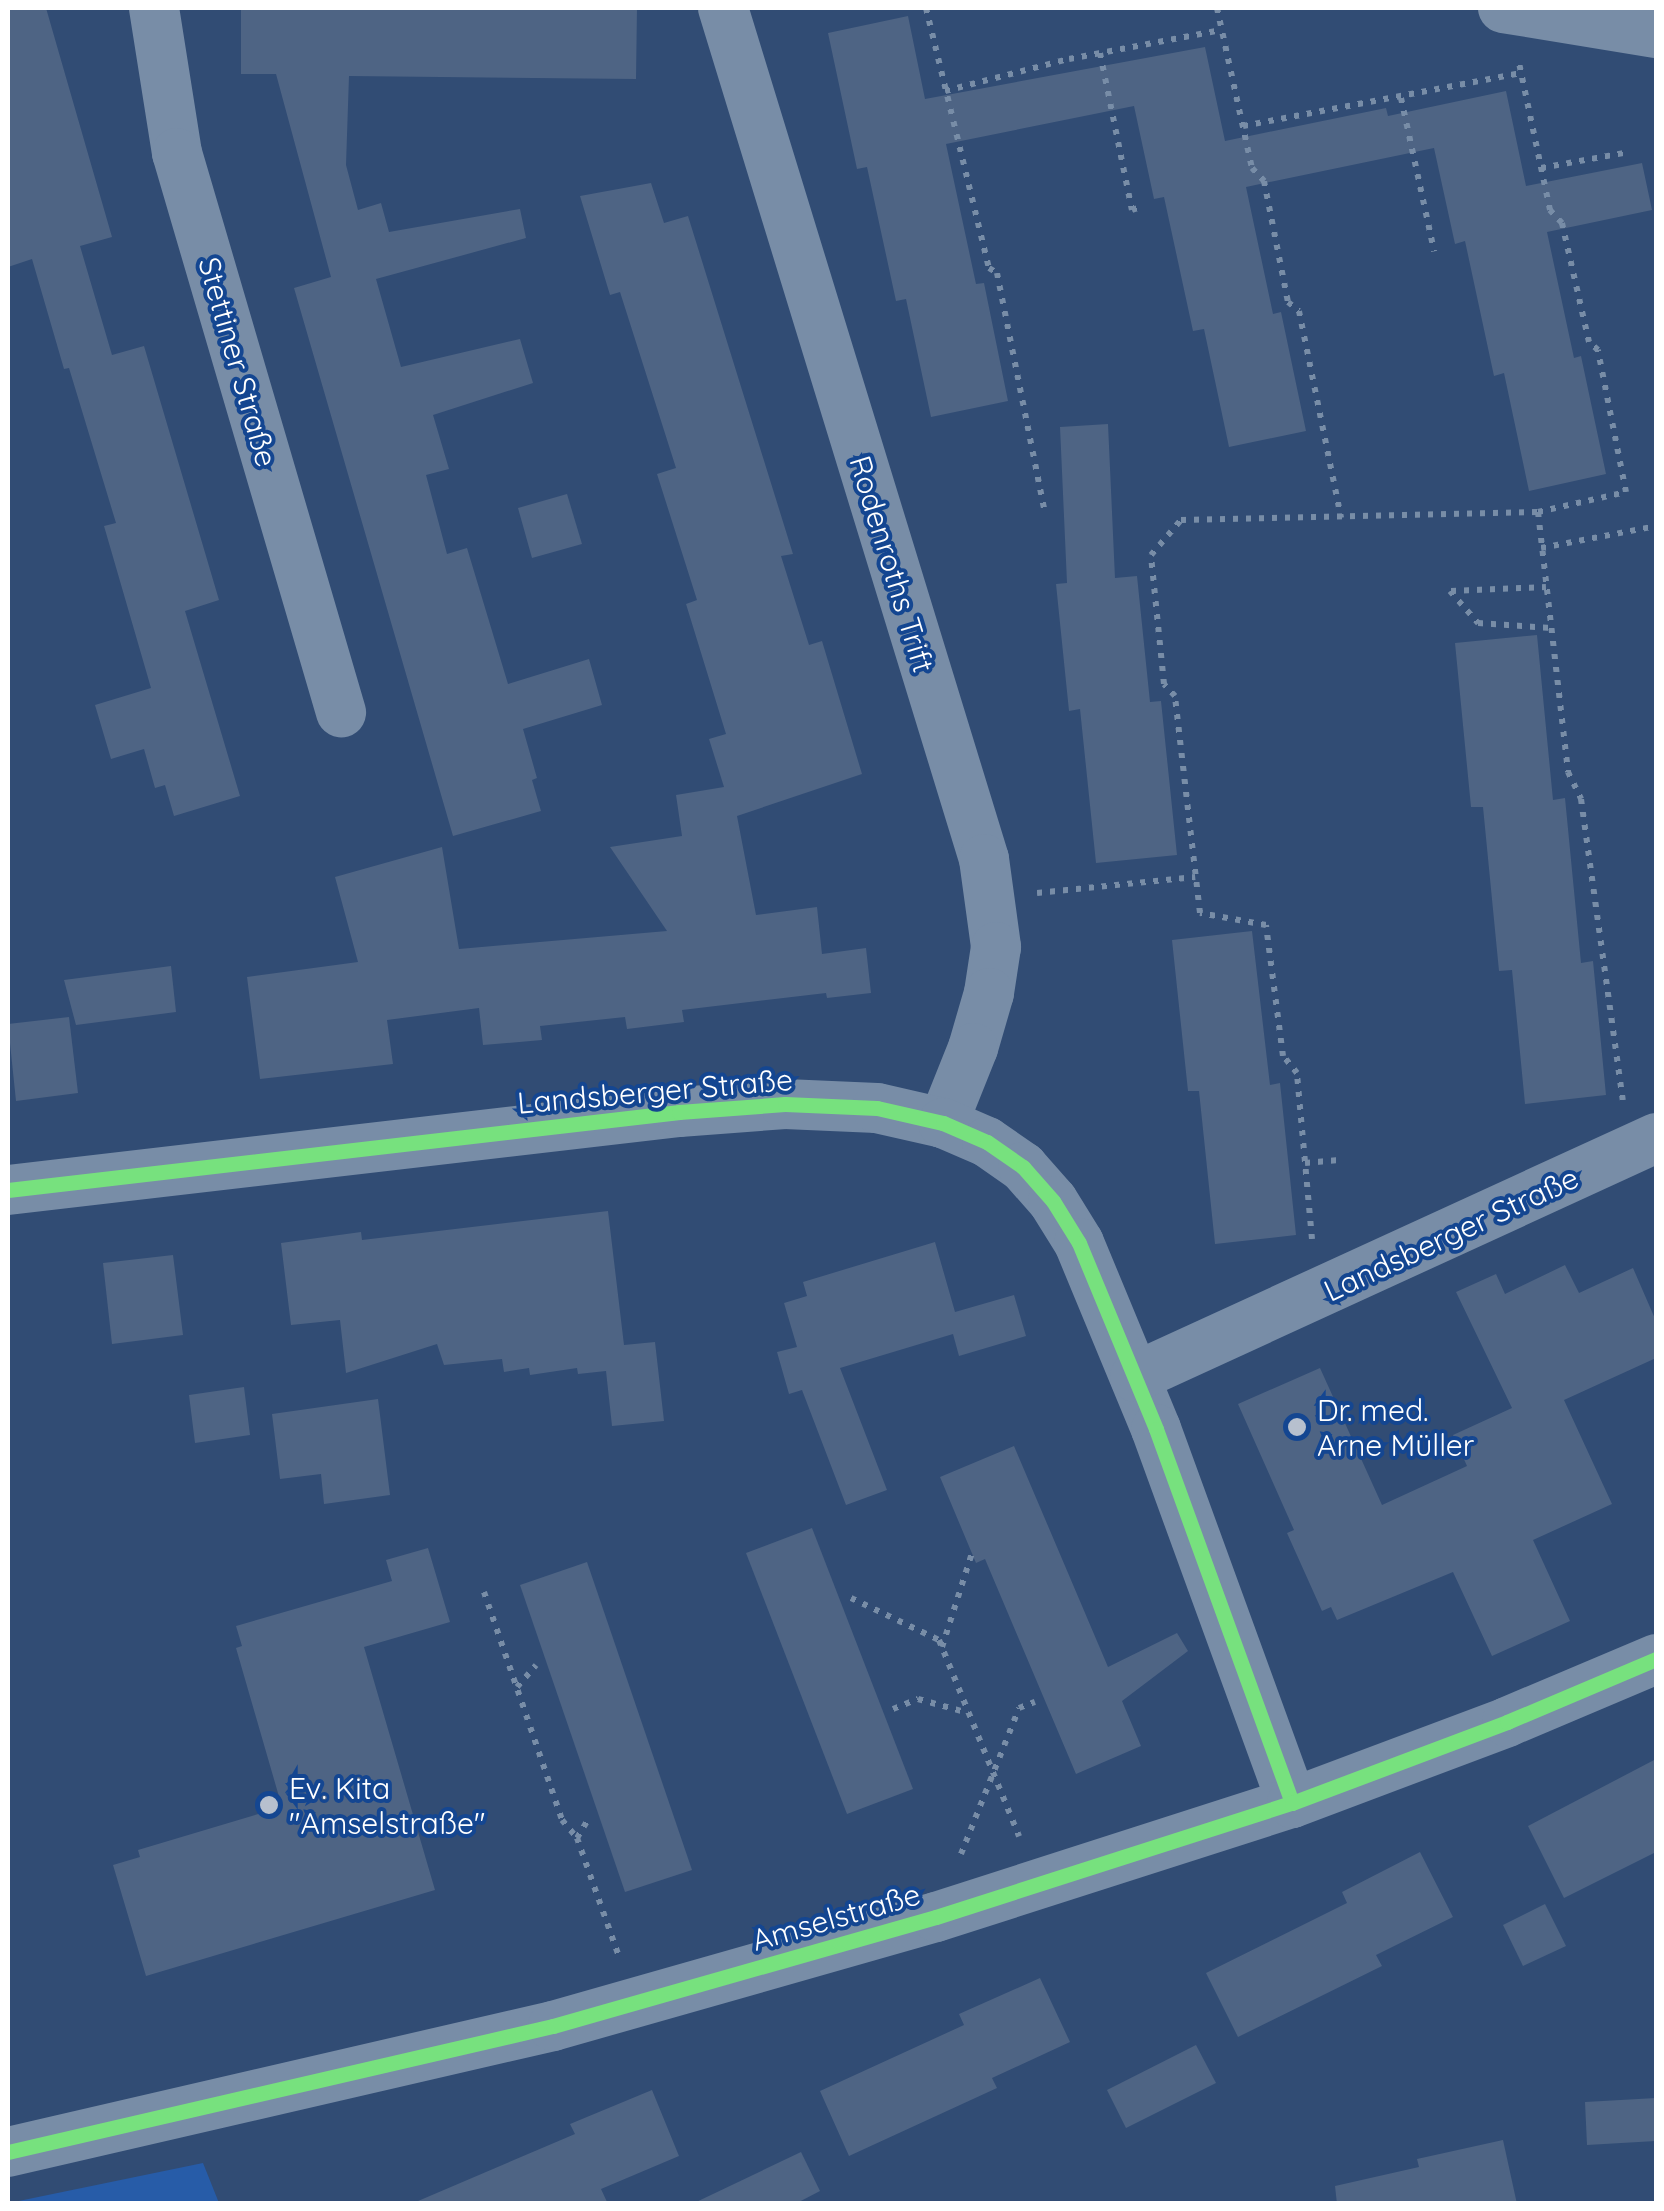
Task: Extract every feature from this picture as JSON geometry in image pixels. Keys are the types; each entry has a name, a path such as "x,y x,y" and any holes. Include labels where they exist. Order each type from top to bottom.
{"street":[{"name":"Stettiner Straße","path":"154,8 177,153 341,712"},
{"name":"Rodenroths Trift","path":"723,8 984,860 996,947 989,993 974,1048 942,1123"},
{"path":"1504,8 1656,34"},
{"name":"Landsberger Straße","path":"8,1190 679,1112 785,1104 877,1108 942,1123 987,1142 1023,1167 1054,1201 1079,1243 1136,1378 1292,1803"},
{"name":"Landsberger Straße","path":"1136,1378 1643,1145"},
{"name":"Amselstraße","path":"8,2152 270,2095 635,2002 936,1917 1292,1803 1507,1722 1656,1659"}],"path":[{"path":"926,8 954,136 963,146 989,268 997,274 1044,508"},
{"path":"1217,8 1252,168 1264,181 1288,302 1299,311 1340,518"},
{"path":"1318,1295 1296,1072 1283,1056 1266,925 1200,913 1175,696 1164,684 1151,555 1181,520 1538,512 1626,492 1598,350 1588,342 1562,223 1550,210 1520,73 1512,9"},
{"path":"944,91 1100,53 1222,30"},
{"path":"1100,53 1132,210 1141,208"},
{"path":"1243,126 1520,73"},
{"path":"1401,98 1434,252"},
{"path":"1541,168 1629,152"},
{"path":"1538,512 1568,772 1581,799 1591,890 1602,928 1643,1145"},
{"path":"1541,548 1656,526"},
{"path":"1546,587 1450,591 1478,622 1551,628"},
{"path":"991,897 1194,877"},
{"path":"1305,1163 1340,1160"},
{"path":"941,1648 972,1553"},
{"path":"484,1592 562,1820 578,1838 635,2002"},
{"path":"850,1598 939,1640 1038,1884"},
{"path":"516,1688 536,1666"},
{"path":"893,1709 918,1699 968,1712"},
{"path":"936,1917 1019,1708 1035,1702"},
{"path":"578,1838 589,1818"}],"shaded area":[{"path":"203,2163 219,2203 9,2203"}],"building":[{"path":"8,8 46,8 112,237 80,246 112,355 144,346 219,600 185,611 240,796 174,816 165,785 155,788 144,749 111,759 95,705 151,688 104,526 116,523 32,259 8,267"},
{"path":"241,8 637,8 636,79 349,76 346,165 358,210 381,203 389,232 520,209 526,238 376,279 401,367 520,339 533,383 433,415 449,469 426,475 447,554 467,548 508,684 589,659 602,705 523,729 537,778 532,780 541,811 453,836 294,288 331,277 276,74 241,74"},
{"path":"908,16 925,99 1205,47 1225,141 1386,108 1388,116 1506,91 1526,186 1642,163 1652,210 1547,232 1574,358 1581,356 1606,474 1529,491 1504,373 1494,376 1465,241 1455,244 1434,148 1246,187 1273,314 1281,312 1306,431 1229,447 1204,329 1193,331 1164,197 1154,199 1134,106 946,144 976,284 984,283 1008,401 931,417 906,299 896,301 867,167 857,169 828,33"},
{"path":"651,183 664,223 688,216 793,554 781,556 809,645 822,641 862,774 737,816 756,915 817,907 822,954 866,948 871,993 827,998 826,993 682,1010 684,1022 627,1029 625,1017 540,1026 542,1040 483,1045 479,1008 387,1020 393,1064 260,1079 247,977 358,962 335,877 442,847 459,949 667,931 610,847 682,836 676,795 724,787 709,739 726,734 686,604 697,600 657,474 676,468 620,292 610,295 580,196"},
{"path":"1108,424 1115,578 1137,576 1150,702 1161,701 1177,855 1096,863 1080,709 1069,711 1056,584 1067,583 1060,427"},
{"path":"567,494 582,544 532,558 518,508"},
{"path":"1537,635 1553,800 1565,798 1581,963 1593,961 1606,1095 1525,1104 1512,970 1499,971 1483,807 1471,807 1455,643"},
{"path":"1252,931 1270,1085 1280,1083 1296,1235 1215,1244 1199,1091 1188,1091 1172,940"},
{"path":"171,966 176,1012 76,1025 64,980"},
{"path":"69,1017 78,1093 16,1101 8,1024"},
{"path":"608,1211 624,1345 655,1342 664,1421 612,1426 606,1371 578,1374 577,1368 530,1375 529,1368 504,1372 502,1359 444,1365 437,1344 346,1373 340,1320 291,1325 281,1243 361,1232 362,1240"},
{"path":"935,1242 955,1312 1014,1295 1026,1336 959,1356 953,1334 840,1368 887,1490 846,1505 802,1390 789,1394 777,1352 797,1347 784,1303 807,1296 803,1282"},
{"path":"173,1255 183,1335 112,1344 103,1263"},
{"path":"1565,1265 1579,1293 1633,1268 1656,1321 1656,1358 1564,1400 1612,1504 1533,1540 1570,1621 1492,1656 1453,1572 1337,1620 1331,1607 1322,1611 1287,1533 1294,1530 1238,1404 1320,1368 1382,1505 1467,1466 1453,1435 1512,1408 1456,1292 1496,1274 1505,1294"},
{"path":"244,1387 250,1435 195,1443 189,1395"},
{"path":"378,1399 390,1495 324,1504 321,1474 280,1479 272,1414"},
{"path":"1014,1446 1108,1667 1177,1633 1188,1651 1122,1701 1141,1746 1076,1774 985,1559 976,1563 940,1477"},
{"path":"812,1528 913,1789 847,1814 746,1553"},
{"path":"428,1548 450,1622 364,1647 435,1890 146,1976 113,1865 140,1857 138,1850 282,1807 236,1648 242,1646 236,1626 392,1581 386,1560"},
{"path":"587,1562 692,1870 625,1892 520,1585"},
{"path":"1656,1759 1656,1852 1564,1898 1528,1826"},
{"path":"1420,1852 1453,1917 1376,1955 1382,1966 1238,2037 1206,1973 1347,1903 1342,1892"},
{"path":"1545,1904 1566,1946 1523,1966 1503,1925"},
{"path":"1040,1978 1070,2042 992,2078 997,2088 849,2156 820,2091 964,2025 959,2014"},
{"path":"1196,2045 1216,2083 1126,2128 1107,2090"},
{"path":"652,2090 679,2156 601,2189 608,2204 411,2204 575,2134 570,2124"},
{"path":"1656,2098 1656,2141 1587,2145 1585,2102"},
{"path":"1503,2140 1517,2204 1337,2204 1335,2186 1419,2167 1417,2159"},
{"path":"801,2152 820,2191 795,2204 692,2204"}],"cycle path":[{"path":"8,1190 679,1112 785,1104 877,1108 943,1123 987,1142 1023,1167 1053,1201 1079,1243 1156,1429 1292,1803"},
{"path":"8,2152 553,2026 936,1917 1292,1803 1507,1722 1656,1659"}],"place":[{"name":"Dr. med. Arne Müller","path":"1297,1427"},
{"name":"Ev. Kita \"Amselstraße\"","path":"269,1805"}]}
